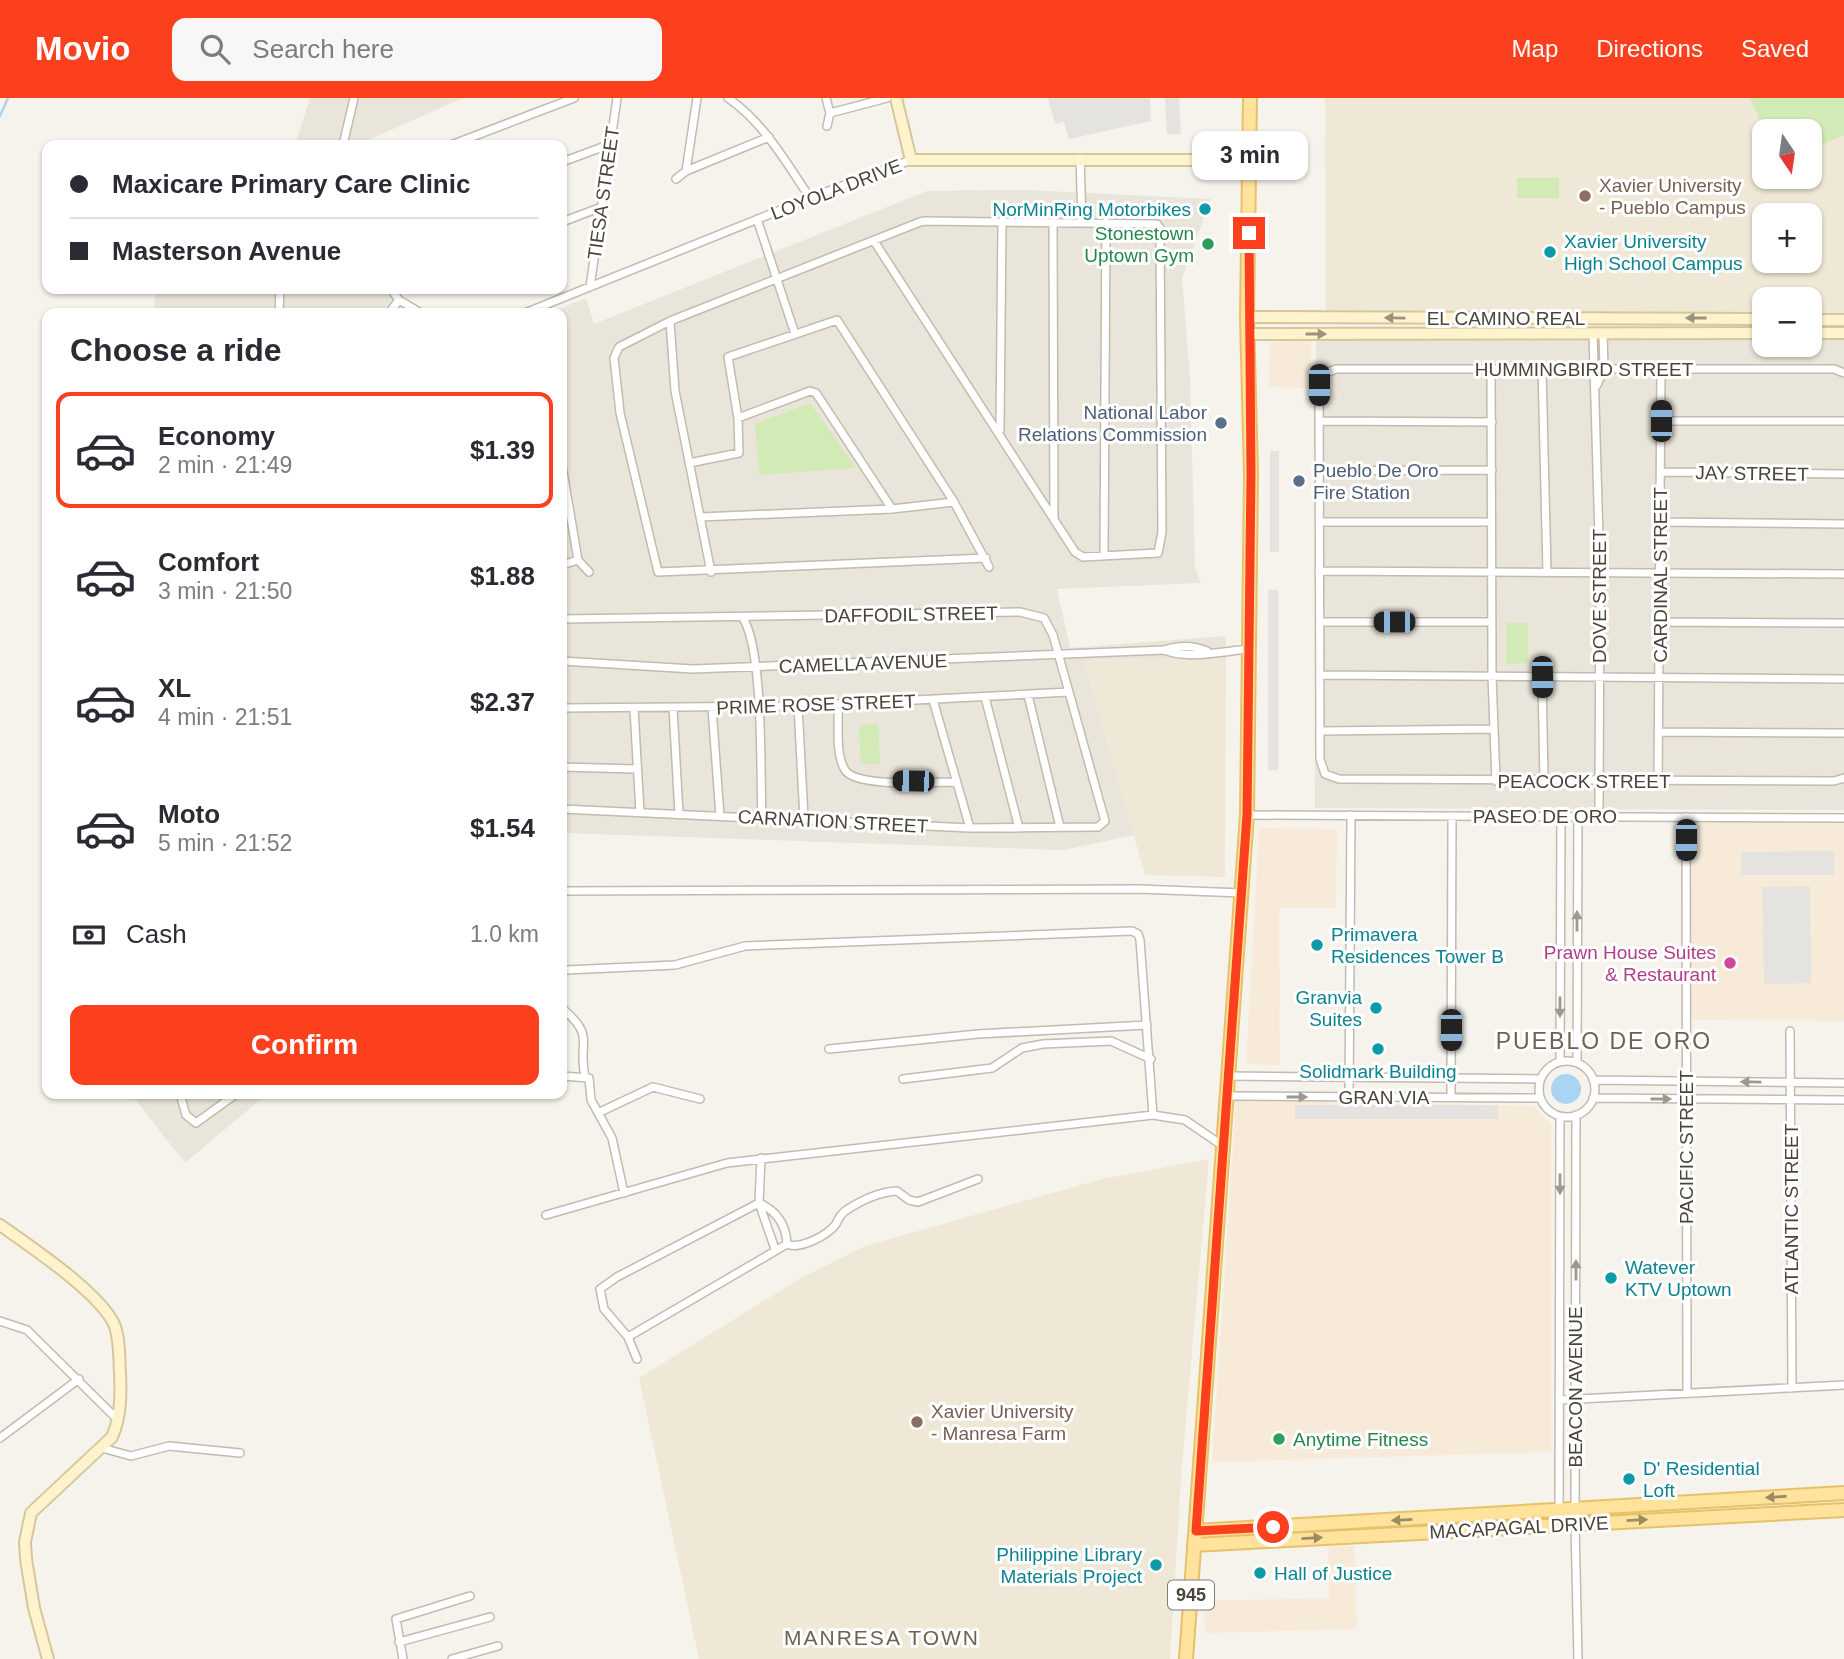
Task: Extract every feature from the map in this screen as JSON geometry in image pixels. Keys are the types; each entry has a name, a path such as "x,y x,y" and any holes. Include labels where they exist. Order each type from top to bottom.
{"main road":[{"name":"945","path":"1186,1659 1247,815 1251,649 1247,317 1250,98"},
{"name":"MACAPAGAL DRIVE","path":"1195,1538 1560,1518 1575,1510 1844,1493"},
{"name":"MACAPAGAL DRIVE","path":"1560,1518 1575,1524 1844,1510"}],"street":[{"path":"344,140 354,98"},
{"path":"471,140 575,98"},
{"name":"TIESA STREET","path":"590,287 608,145 617,98"},
{"path":"686,171 697,98"},
{"path":"728,98 745,110 769,137 810,198"},
{"path":"826,98 830,113 827,126"},
{"path":"830,113 887,98"},
{"path":"896,98 911,160"},
{"path":"676,179 686,171 769,137"},
{"path":"567,160 608,145"},
{"path":"1080,158 1082,222"},
{"name":"LOYOLA DRIVE","path":"549,308 590,287 911,160 1249,160"},
{"path":"567,220 599,208"},
{"path":"757,219 795,334"},
{"path":"999,432 1002,221"},
{"path":"874,241 1075,552 1083,557 1158,553 1162,532 1160,228 1155,222 923,222 778,278 670,321 616,351 620,413 658,572 711,572 986,558"},
{"path":"1104,556 1106,222"},
{"path":"1053,223 1054,522"},
{"path":"395,294 413,308"},
{"path":"393,308 399,300"},
{"name":"EL CAMINO REAL","path":"1247,317 1752,319"},
{"path":"689,463 739,453 729,357 833,320 840,321 954,502 989,567"},
{"path":"1822,320 1844,320"},
{"path":"670,321 675,391 711,572"},
{"name":"DOVE STREET","path":"1597,386 1604,369 1598,333"},
{"name":"DOVE STREET","path":"1598,333 1593,369 1597,386 1600,572 1599,806"},
{"name":"EL CAMINO REAL","path":"1248,334 1752,333"},
{"path":"1822,333 1844,333"},
{"name":"HUMMINGBIRD STREET","path":"1319,421 1319,385 1324,374 1336,369 1834,369 1844,373"},
{"path":"1491,369 1492,676 1496,781"},
{"path":"1542,369 1547,572"},
{"name":"CARDINAL STREET","path":"1658,782 1661,369"},
{"path":"737,418 810,391 816,393 892,509"},
{"path":"1492,422 1319,421 1320,731 1494,729"},
{"path":"1661,421 1844,421"},
{"path":"1320,471 1492,470"},
{"name":"JAY STREET","path":"1661,472 1844,474"},
{"path":"567,495 578,560 589,572"},
{"path":"700,517 892,509 954,502"},
{"path":"1320,522 1491,522"},
{"path":"1661,522 1844,524"},
{"path":"567,563 578,560"},
{"path":"1320,571 1844,573"},
{"name":"DAFFODIL STREET","path":"567,619 1031,613 1047,622 1060,656 1104,824"},
{"path":"743,618 750,633 756,666 762,818"},
{"path":"1320,622 1492,622"},
{"path":"1661,622 1844,624"},
{"name":"CAMELLA AVENUE","path":"567,661 671,669 1060,656 1196,647 1207,651 1251,649"},
{"path":"1320,676 1844,679"},
{"path":"1542,677 1544,781"},
{"name":"PRIME ROSE STREET","path":"567,708 838,705 1069,692"},
{"path":"1028,695 1060,827"},
{"path":"985,697 1018,828"},
{"path":"933,700 970,828"},
{"path":"838,705 842,764 849,775 868,781 957,782"},
{"path":"798,706 804,818"},
{"path":"673,708 678,814"},
{"path":"712,708 720,816"},
{"path":"635,709 640,812"},
{"name":"PEACOCK STREET","path":"1320,731 1320,759 1325,775 1339,779 1658,782 1834,781 1844,778"},
{"path":"1659,733 1844,733"},
{"path":"567,767 636,769"},
{"name":"CARNATION STREET","path":"567,809 804,818 970,828 1098,827 1104,824"},
{"name":"PASEO DE ORO","path":"1247,815 1844,818"},
{"path":"1349,1097 1351,815"},
{"path":"1451,1097 1452,816"},
{"path":"1560,1062 1561,817"},
{"path":"1577,1063 1578,817"},
{"name":"PACIFIC STREET","path":"1686,817 1687,1392"},
{"path":"567,891 1139,889 1243,892"},
{"path":"567,970 675,965 745,946 1132,931 1138,934 1140,940 1151,1059 1153,1115"},
{"path":"567,1012 580,1024 584,1032 585,1077"},
{"path":"829,1049 978,1034 1147,1025"},
{"name":"ATLANTIC STREET","path":"1790,1031 1792,1388"},
{"path":"903,1080 992,1068 1022,1048 1042,1044 1111,1041 1151,1059"},
{"path":"1560,1062 1577,1063 1587,1069 1593,1080 1593,1098 1586,1108 1576,1115 1560,1116 1548,1110 1540,1098 1540,1079 1548,1068 1560,1062"},
{"path":"567,1076 585,1077 590,1080 591,1100 600,1112 612,1139 624,1193"},
{"name":"GRAN VIA","path":"1230,1076 1540,1079"},
{"path":"1593,1080 1844,1083"},
{"path":"600,1112 653,1087 700,1099"},
{"name":"GRAN VIA","path":"1228,1096 1540,1098"},
{"path":"1593,1098 1844,1100"},
{"path":"181,1099 186,1115 196,1123 229,1099"},
{"path":"546,1215 727,1163 1153,1115 1185,1119 1224,1147"},
{"name":"BEACON AVENUE","path":"1576,1115 1575,1524 1578,1659"},
{"name":"BEACON AVENUE","path":"1560,1116 1560,1518"},
{"path":"761,1158 759,1203 775,1249"},
{"path":"628,1337 743,1273 775,1249 787,1244 797,1247 808,1244 835,1225 844,1212 875,1196 897,1191 909,1200 918,1202 978,1179"},
{"path":"759,1203 770,1209 782,1222 787,1244"},
{"path":"637,1359 628,1337 604,1309 600,1293 602,1287 759,1203"},
{"path":"0,1225 108,1312 118,1343 121,1391 118,1420 112,1437 31,1513 25,1542 26,1559 34,1608 48,1659"},
{"path":"0,1321 15,1323 27,1330 118,1420"},
{"path":"0,1438 79,1379"},
{"path":"1560,1400 1844,1385"},
{"path":"102,1448 131,1456 169,1446 240,1453"},
{"path":"403,1659 396,1619 470,1596"},
{"path":"399,1643 490,1617"},
{"path":"452,1659 498,1646"}],"shaded area":[{"path":"310,98 463,98 368,140 297,140"},
{"path":"1048,98 1150,98 1151,121 1069,139 1064,122 1055,124"},
{"path":"1165,98 1179,98 1181,134 1167,134"},
{"name":"Xavier University - Pueblo Campus","path":"1325,98 1844,98 1844,314 1822,314 1822,287 1752,287 1752,313 1326,311"},
{"path":"1027,190 1211,199 1182,278 1190,379 1195,567 1201,583 1057,589 1070,648 1226,636 1226,658 1084,660 1134,835 1063,850 567,833 567,308 562,308 586,298 594,324 927,191"},
{"path":"155,294 398,294 420,308 154,308"},
{"path":"1316,337 1752,337 1752,357 1822,357 1822,337 1844,337 1844,810 1315,808"},
{"path":"1311,340 1310,388 1269,387 1270,342"},
{"path":"1270,451 1279,451 1279,552 1270,552"},
{"path":"1268,590 1278,590 1278,770 1268,770"},
{"path":"1226,658 1225,877 1145,875 1084,660"},
{"path":"1691,822 1844,822 1844,1021 1690,1020"},
{"path":"1259,828 1337,829 1336,908 1279,908 1280,1065 1246,1064"},
{"path":"1834,851 1834,875 1741,875 1741,852"},
{"path":"1810,886 1811,983 1764,984 1762,887"},
{"path":"135,1099 261,1099 185,1163"},
{"path":"1236,1100 1534,1106 1551,1125 1551,1452 1212,1462"},
{"path":"1295,1105 1498,1105 1498,1119 1295,1119"},
{"name":"Xavier University - Manresa Farm","path":"1209,1159 1182,1465 1170,1659 699,1659 639,1378 801,1278 865,1246 1102,1179"},
{"path":"1355,1546 1357,1629 1205,1633 1204,1601 1329,1598 1328,1547"}],"green space":[{"path":"1750,98 1844,98 1844,135 1826,143 1822,143 1822,119 1760,119"},
{"path":"1517,178 1559,178 1559,198 1517,198"},
{"path":"810,403 856,468 759,475 755,424"},
{"path":"1506,623 1528,623 1528,663 1506,664"},
{"path":"878,724 880,764 861,764 859,725"}],"water":[{"path":"1566,1074 1572,1075 1580,1083 1580,1095 1572,1103 1566,1104 1560,1103 1552,1095 1551,1089 1552,1083 1560,1075"}],"waterway":[{"path":"0,116 8,98"}],"place":[{"name":"Xavier University - Pueblo Campus","path":"1585,196"},
{"name":"NorMinRing Motorbikes","path":"1205,209"},
{"name":"Stonestown Uptown Gym","path":"1208,244"},
{"name":"Xavier University High School Campus","path":"1550,252"},
{"name":"National Labor Relations Commission","path":"1221,423"},
{"name":"Pueblo De Oro Fire Station","path":"1299,481"},
{"name":"Primavera Residences Tower B","path":"1317,945"},
{"name":"Prawn House Suites & Restaurant","path":"1730,963"},
{"name":"Granvia Suites","path":"1376,1008"},
{"name":"Solidmark Building","path":"1378,1049"},
{"name":"Watever KTV Uptown","path":"1611,1278"},
{"name":"Xavier University - Manresa Farm","path":"917,1422"},
{"name":"Anytime Fitness","path":"1279,1439"},
{"name":"D' Residential Loft","path":"1629,1479"},
{"name":"Philippine Library Materials Project","path":"1156,1565"},
{"name":"Hall of Justice","path":"1260,1573"}],"district":[{"name":"PUEBLO DE ORO","path":"1604,1041"},
{"name":"MANRESA TOWN","path":"882,1638"}],"route":[{"path":"1249,233 1247,317 1251,419 1251,649 1247,815 1196,1531 1273,1527"}]}
